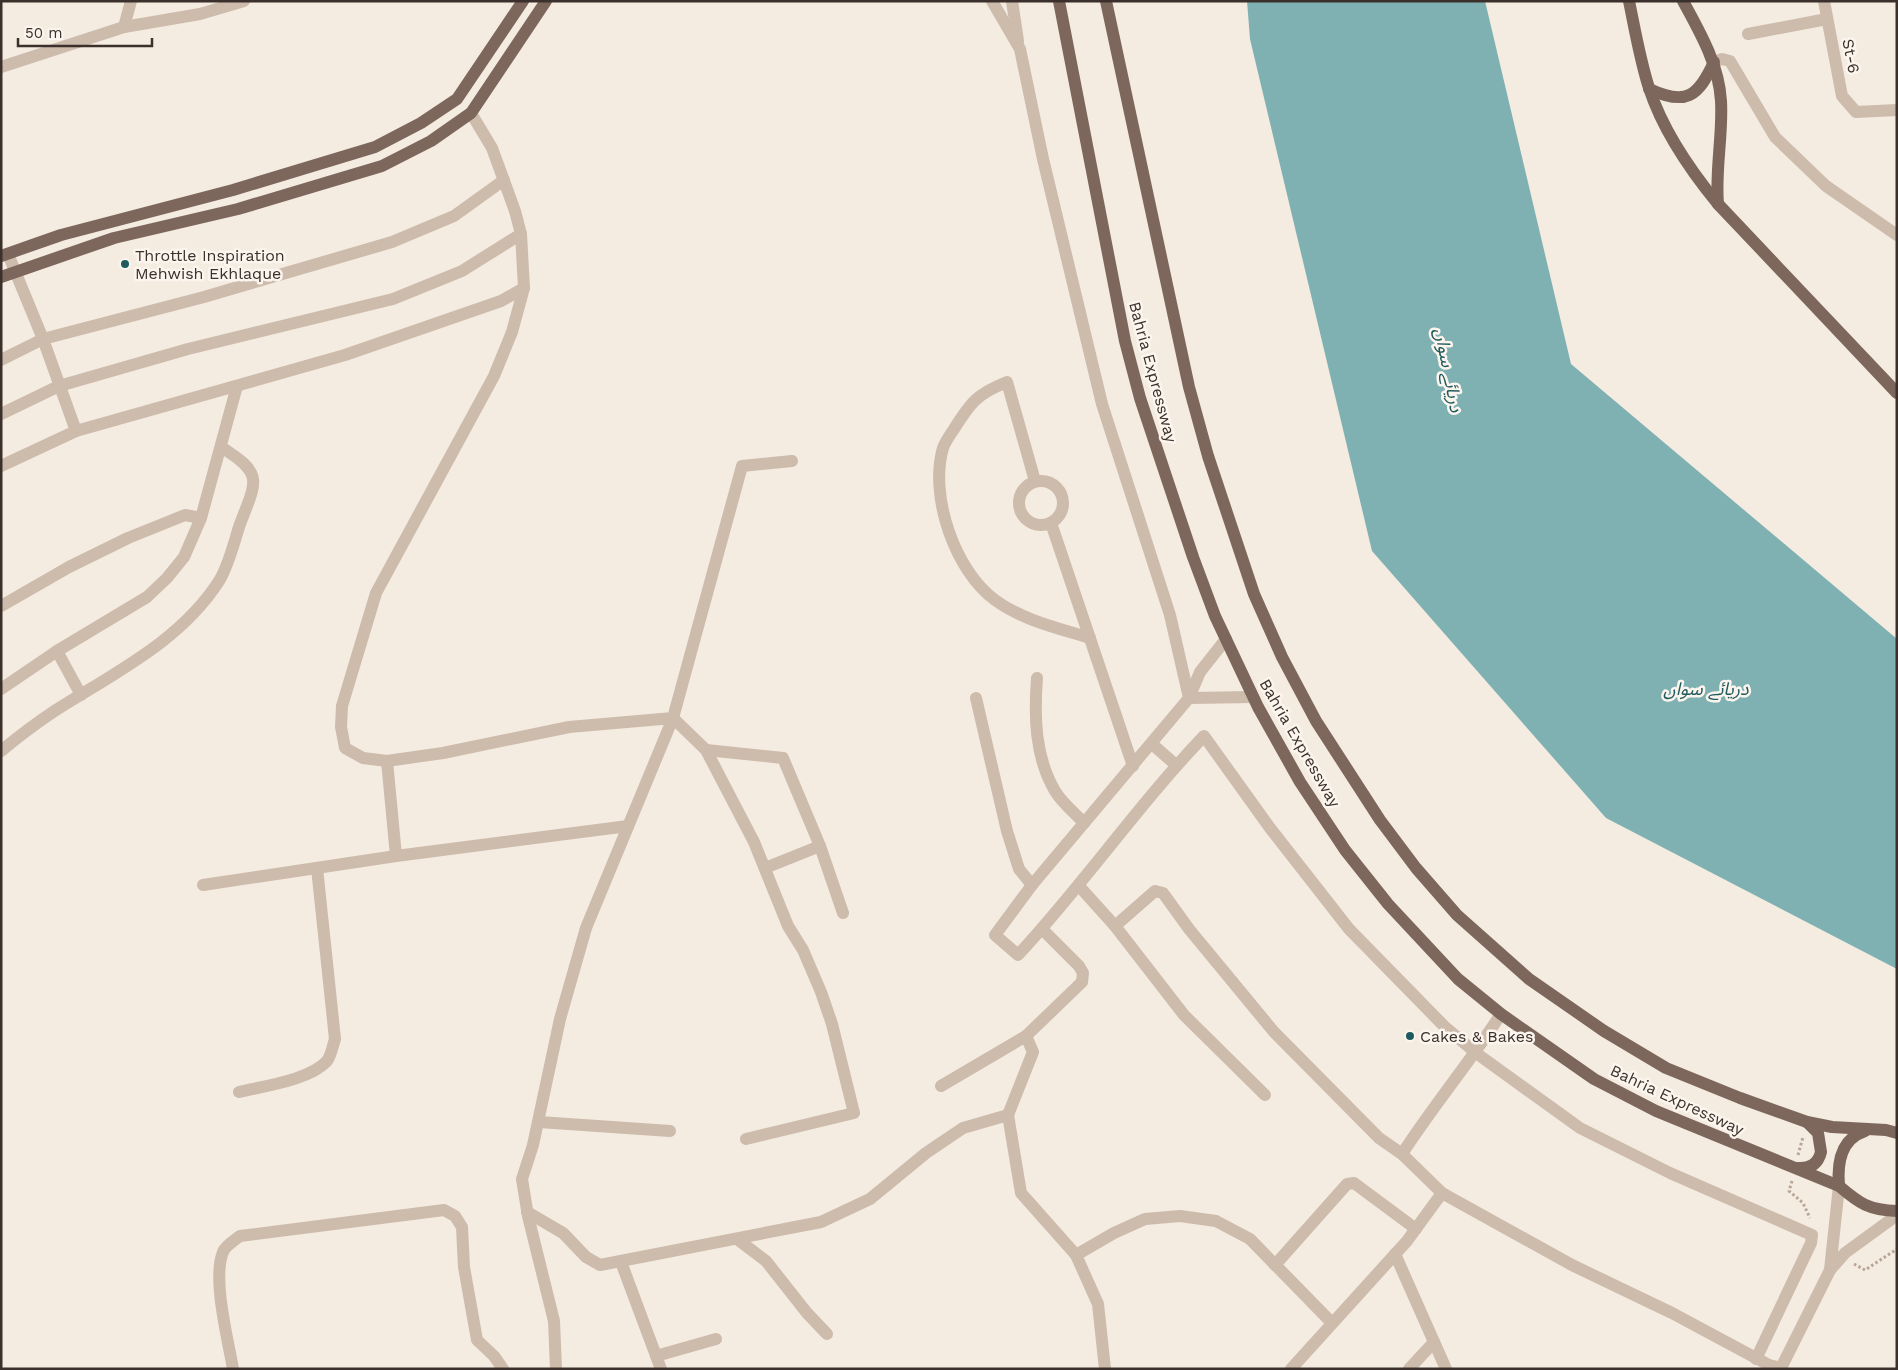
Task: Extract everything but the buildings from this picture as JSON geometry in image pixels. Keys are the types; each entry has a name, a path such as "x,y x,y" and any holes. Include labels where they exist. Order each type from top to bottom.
{"main road":[{"path":"5,255 61,235 233,190 375,147 421,123 457,99 523,1"},
{"path":"1,277 114,238 238,209 382,166 431,141 471,113 546,1"},
{"name":"Bahria Expressway","path":"1059,1 1132,370 1193,557 1226,639 1253,697 1300,782 1345,850 1388,904 1458,979 1501,1014 1594,1079 1656,1111 1840,1186 1865,1206 1875,1210 1897,1211"},
{"name":"Bahria Expressway","path":"1106,1 1176,329 1208,456 1254,594 1282,657 1316,721 1380,820 1416,868 1457,915 1529,979 1604,1031 1666,1068 1740,1098 1807,1122 1832,1127 1886,1130 1897,1134"},
{"path":"1629,1 1650,90 1669,133 1694,175 1718,204 1897,393"},
{"path":"1683,1 1714,62 1721,101 1716,180 1718,204"},
{"path":"1650,90 1675,99 1687,97 1697,91 1714,62"},
{"path":"1794,1168 1808,1168 1814,1165 1821,1152 1818,1133 1807,1122"},
{"path":"1840,1186 1839,1157 1855,1134 1867,1130"}],"street":[{"path":"124,27 131,1"},
{"path":"1,68 124,27 200,14 244,1"},
{"path":"992,1 1020,49"},
{"path":"1012,1 1043,159 1102,404 1170,615 1189,698"},
{"name":"St-6","path":"1824,1 1842,96 1856,112 1897,110"},
{"path":"1748,34 1827,19"},
{"path":"1714,62 1722,59 1730,61 1775,137 1826,186 1897,234"},
{"path":"471,113 492,148 521,234 524,288 512,332 494,376 376,593 342,706 341,727 345,748 363,758 388,760 444,754 568,727 674,718 706,750 754,842 788,926 803,950 821,992 832,1024 854,1113 746,1139"},
{"path":"1,360 43,339 204,297 392,242 454,216 504,180"},
{"path":"1,414 59,386 188,349 392,299 462,271 521,234"},
{"path":"5,255 15,272 43,339 76,431"},
{"path":"1,466 76,431 354,352 501,301 524,288"},
{"path":"1035,481 1007,382 988,390 970,404 943,447 939,476 952,539 960,561 971,577 994,600 1018,614 1090,638"},
{"path":"1,690 57,651 147,597 167,578 184,557 201,518 237,386"},
{"path":"1,751 30,728 170,635 205,601 220,579 252,492 253,482 249,467 244,461 221,447"},
{"path":"556,1369 554,1322 527,1212 522,1179 539,1122 560,1019 586,928 674,718 742,466 792,461"},
{"path":"1035,481 1047,481 1057,487 1063,497 1063,509 1057,519 1051,523 1035,525 1025,519 1020,509 1020,497 1025,487 1035,481"},
{"path":"1,606 69,567 128,538 185,515 201,518"},
{"path":"1051,523 1133,766"},
{"path":"1226,639 1200,672 1189,698 1032,885 994,936 1018,955 1079,886 1176,765 1204,736 1270,828 1349,929 1444,1026 1476,1054 1580,1128 1670,1173 1812,1235 1811,1243 1756,1359"},
{"path":"57,651 81,695"},
{"path":"1037,678 1036,722 1038,743 1045,771 1056,793 1084,823"},
{"path":"1189,698 1253,697"},
{"path":"976,698 1007,831 1019,869 1032,885"},
{"path":"1152,744 1176,765"},
{"path":"706,750 783,758 820,846 843,912"},
{"path":"388,760 396,856"},
{"path":"203,885 396,856 628,826"},
{"path":"765,868 820,846"},
{"path":"239,1092 290,1080 311,1072 327,1060 335,1039 317,868"},
{"path":"1079,886 1115,926 1184,1015 1265,1094"},
{"path":"1115,926 1155,891 1162,893 1189,929 1274,1032 1379,1138 1402,1154 1442,1193 1572,1265 1672,1313 1756,1359 1781,1368 1830,1270 1845,1253 1897,1215"},
{"path":"941,1086 1026,1036 1082,982 1083,974 1079,966 1042,930"},
{"path":"1402,1154 1476,1054 1501,1014"},
{"path":"1026,1036 1032,1052 1008,1115 1021,1193 1076,1255 1098,1304 1106,1369"},
{"path":"527,1212 563,1233 586,1258 600,1265 737,1239 821,1222 830,1218 870,1199 926,1153 963,1128 1008,1115"},
{"path":"539,1122 670,1131"},
{"path":"1275,1265 1347,1184 1354,1183 1416,1229"},
{"path":"1830,1270 1840,1186"},
{"path":"1291,1369 1395,1254 1442,1193"},
{"path":"234,1369 223,1310 219,1271 223,1250 240,1236 444,1210 455,1216 462,1228 464,1266 477,1340 494,1356 503,1369"},
{"path":"1076,1255 1114,1233 1145,1219 1180,1216 1216,1221 1250,1239 1332,1323"},
{"path":"737,1239 766,1260 806,1313 827,1334"},
{"path":"1395,1254 1446,1369"},
{"path":"620,1262 661,1369"},
{"path":"656,1356 716,1339"},
{"path":"1409,1369 1434,1342"}],"path":[{"path":"1794,1168 1807,1122"},
{"path":"1880,1259 1897,1249"}],"water":[{"name":"دریائے سواں","path":"1247,1 1485,1 1571,364 1897,639 1897,969 1606,818 1372,551 1250,39"}],"place":[{"name":"Throttle Inspiration Mehwish Ekhlaque","path":"125,264"},
{"name":"Cakes & Bakes","path":"1410,1036"}]}
